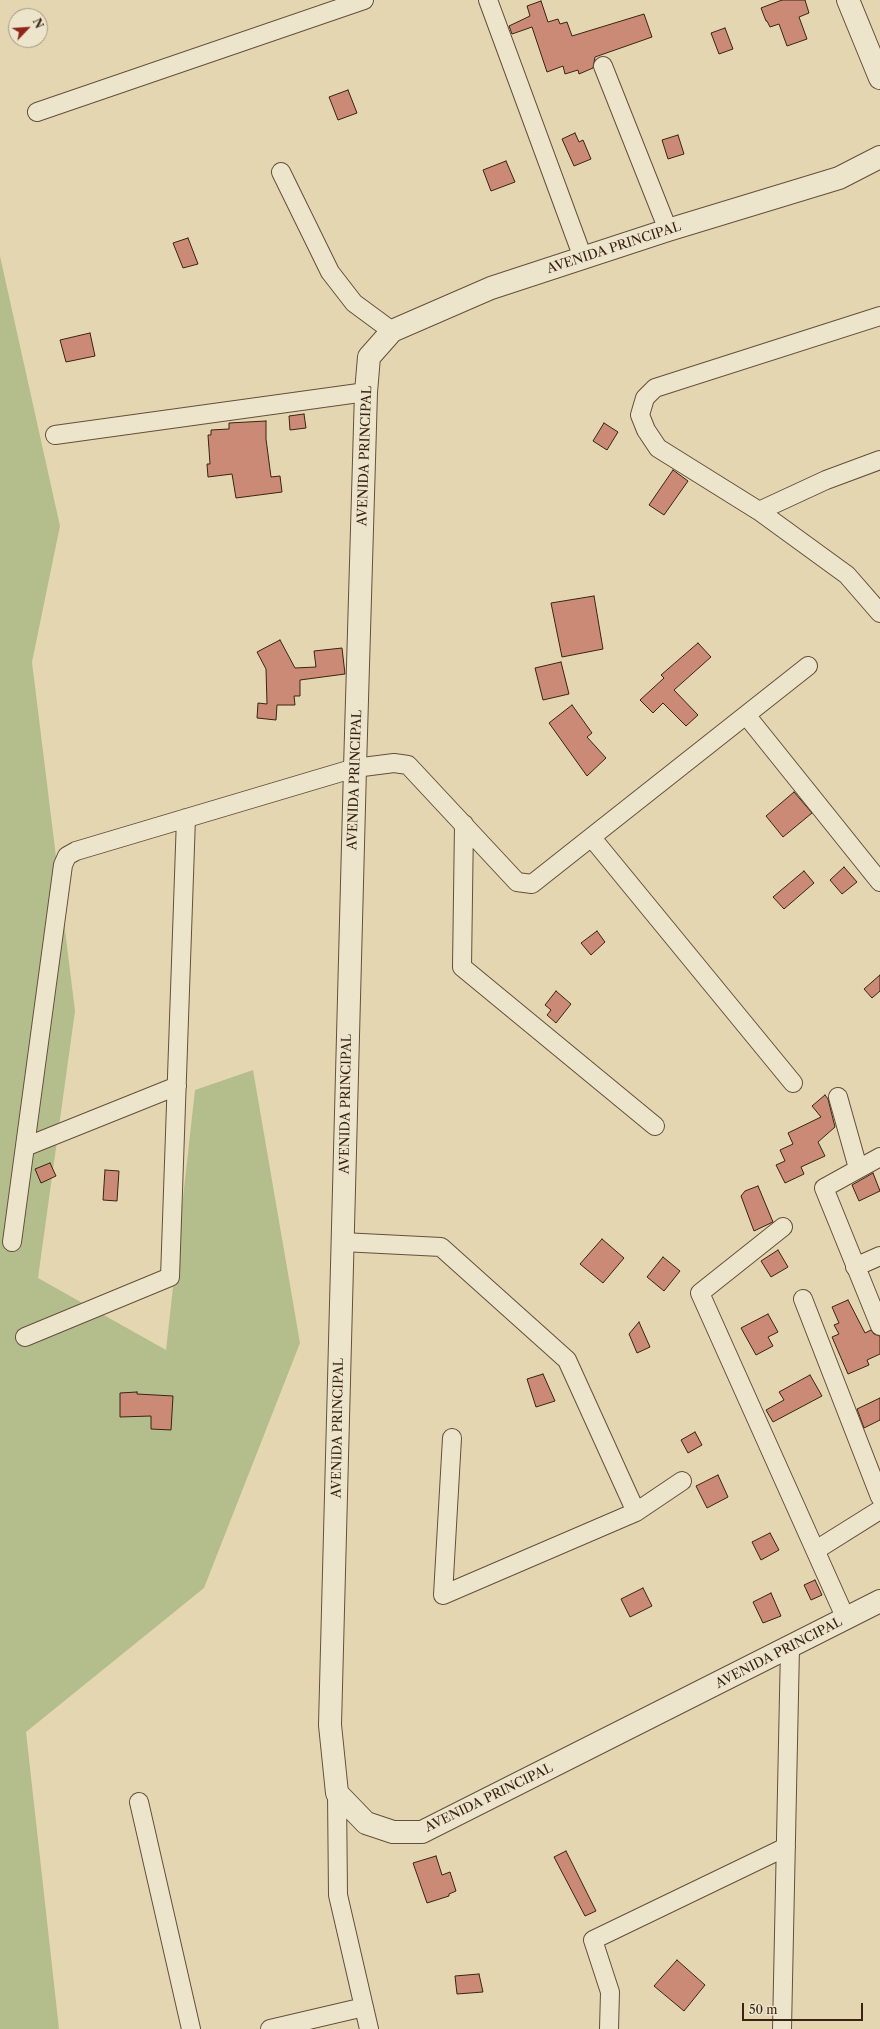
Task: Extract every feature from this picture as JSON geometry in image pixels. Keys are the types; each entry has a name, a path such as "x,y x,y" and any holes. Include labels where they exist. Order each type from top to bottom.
{"street":[{"path":"37,112 364,0"},
{"path":"488,0 583,258"},
{"path":"848,0 880,78"},
{"path":"603,66 668,230"},
{"name":"AVENIDA PRINCIPAL","path":"880,157 839,178 668,230 491,288 392,331 369,357 366,392 355,768 330,1725 337,1793 366,1823 393,1832 422,1832 880,1601"},
{"path":"281,172 330,272 354,303 392,331"},
{"path":"880,316 655,388 645,398 640,414 646,430 658,448 759,511 847,575 880,613"},
{"path":"55,435 366,392"},
{"path":"759,511 826,480 880,460"},
{"path":"12,1242 63,865 67,856 76,851 355,768 394,763 408,765 517,882 532,884 808,666"},
{"path":"746,715 880,882"},
{"path":"25,1337 170,1277 186,818"},
{"path":"464,824 462,967 655,1126"},
{"path":"592,838 793,1083"},
{"path":"25,1147 177,1086"},
{"path":"838,1097 858,1168"},
{"path":"880,1157 824,1188 880,1326"},
{"path":"783,1228 700,1293 846,1619"},
{"path":"342,1242 441,1247 567,1360 636,1512"},
{"path":"855,1267 880,1256"},
{"path":"803,1299 880,1497"},
{"path":"452,1438 443,1596 636,1512 682,1481"},
{"path":"816,1550 880,1510"},
{"path":"782,2029 790,1647"},
{"path":"337,1793 338,1895 369,2029"},
{"path":"139,1802 191,2029"},
{"path":"609,2029 610,1992 593,1940 786,1847"},
{"path":"270,2029 364,2007"}],"green space":[{"path":"0,256 60,526 32,662 75,1011 38,1278 166,1350 195,1090 253,1070 300,1343 204,1588 26,1732 59,2029 0,2029"}],"building":[{"path":"782,0 805,0 809,13 799,17 807,39 787,46 779,24 770,27 766,21 761,8"},
{"path":"541,1 548,22 558,19 560,24 567,22 572,36 644,14 652,37 595,57 593,68 579,74 578,70 565,74 563,66 547,72 532,27 512,34 509,26 530,16 527,6"},
{"path":"725,28 733,49 719,54 711,33"},
{"path":"348,90 357,113 338,120 329,97"},
{"path":"575,133 579,142 583,140 591,159 574,166 562,139"},
{"path":"678,135 684,154 668,159 662,140"},
{"path":"506,161 515,182 491,191 483,170"},
{"path":"188,238 198,264 183,268 173,243"},
{"path":"90,333 95,356 66,362 60,340"},
{"path":"304,414 306,428 290,430 289,416"},
{"path":"266,421 266,439 271,477 280,476 282,492 236,498 232,474 208,477 207,464 210,464 208,435 211,435 211,430 229,429 229,423"},
{"path":"604,423 618,432 607,450 593,441"},
{"path":"673,470 688,481 664,515 649,505"},
{"path":"594,596 603,649 562,657 551,603"},
{"path":"280,640 295,668 316,667 314,651 342,648 345,674 300,680 300,696 294,696 295,705 277,705 276,720 257,718 258,703 267,704 266,669 257,652"},
{"path":"698,643 711,657 674,690 698,715 686,726 663,703 653,713 640,700 664,678 661,675"},
{"path":"561,662 569,694 543,700 535,668"},
{"path":"572,705 592,733 587,737 606,758 587,776 549,723"},
{"path":"794,792 812,813 783,837 766,816"},
{"path":"844,867 857,882 842,894 830,880"},
{"path":"804,871 814,883 784,909 773,897"},
{"path":"597,931 605,942 591,955 581,943"},
{"path":"880,975 880,991 872,998 864,989"},
{"path":"556,991 571,1004 556,1023 547,1015 551,1010 545,1005"},
{"path":"825,1095 828,1099 835,1127 818,1142 825,1156 801,1167 804,1174 785,1183 776,1165 785,1161 780,1150 793,1144 788,1133 821,1117 812,1106"},
{"path":"50,1163 56,1176 41,1183 35,1169"},
{"path":"105,1170 119,1171 117,1201 103,1200"},
{"path":"873,1173 880,1191 859,1201 852,1185"},
{"path":"758,1186 773,1222 754,1231 741,1196 745,1191"},
{"path":"602,1239 624,1258 603,1283 580,1264"},
{"path":"778,1250 788,1267 771,1277 761,1261"},
{"path":"663,1257 680,1271 664,1291 647,1277"},
{"path":"848,1300 865,1333 871,1330 874,1334 880,1336 880,1354 867,1360 869,1365 848,1374 832,1337 839,1334 834,1325 839,1323 832,1307"},
{"path":"768,1314 778,1332 768,1337 773,1346 756,1355 741,1328"},
{"path":"639,1322 650,1347 637,1353 629,1334"},
{"path":"543,1374 555,1401 536,1407 527,1379"},
{"path":"810,1375 822,1396 773,1422 766,1410 784,1400 779,1392"},
{"path":"137,1392 137,1394 173,1396 171,1430 151,1429 151,1416 120,1417 120,1393"},
{"path":"880,1398 880,1420 864,1428 857,1409"},
{"path":"695,1432 702,1445 688,1453 681,1440"},
{"path":"718,1475 728,1497 707,1508 696,1486"},
{"path":"770,1533 779,1550 761,1560 752,1542"},
{"path":"815,1580 822,1595 811,1600 804,1585"},
{"path":"643,1588 652,1606 630,1617 621,1599"},
{"path":"771,1593 781,1616 763,1623 753,1602"},
{"path":"566,1851 596,1911 585,1916 554,1857"},
{"path":"436,1856 442,1875 450,1872 456,1891 449,1894 449,1896 427,1903 413,1863"},
{"path":"677,1960 705,1985 684,2011 654,1986"},
{"path":"479,1974 483,1992 457,1994 455,1976"}]}
